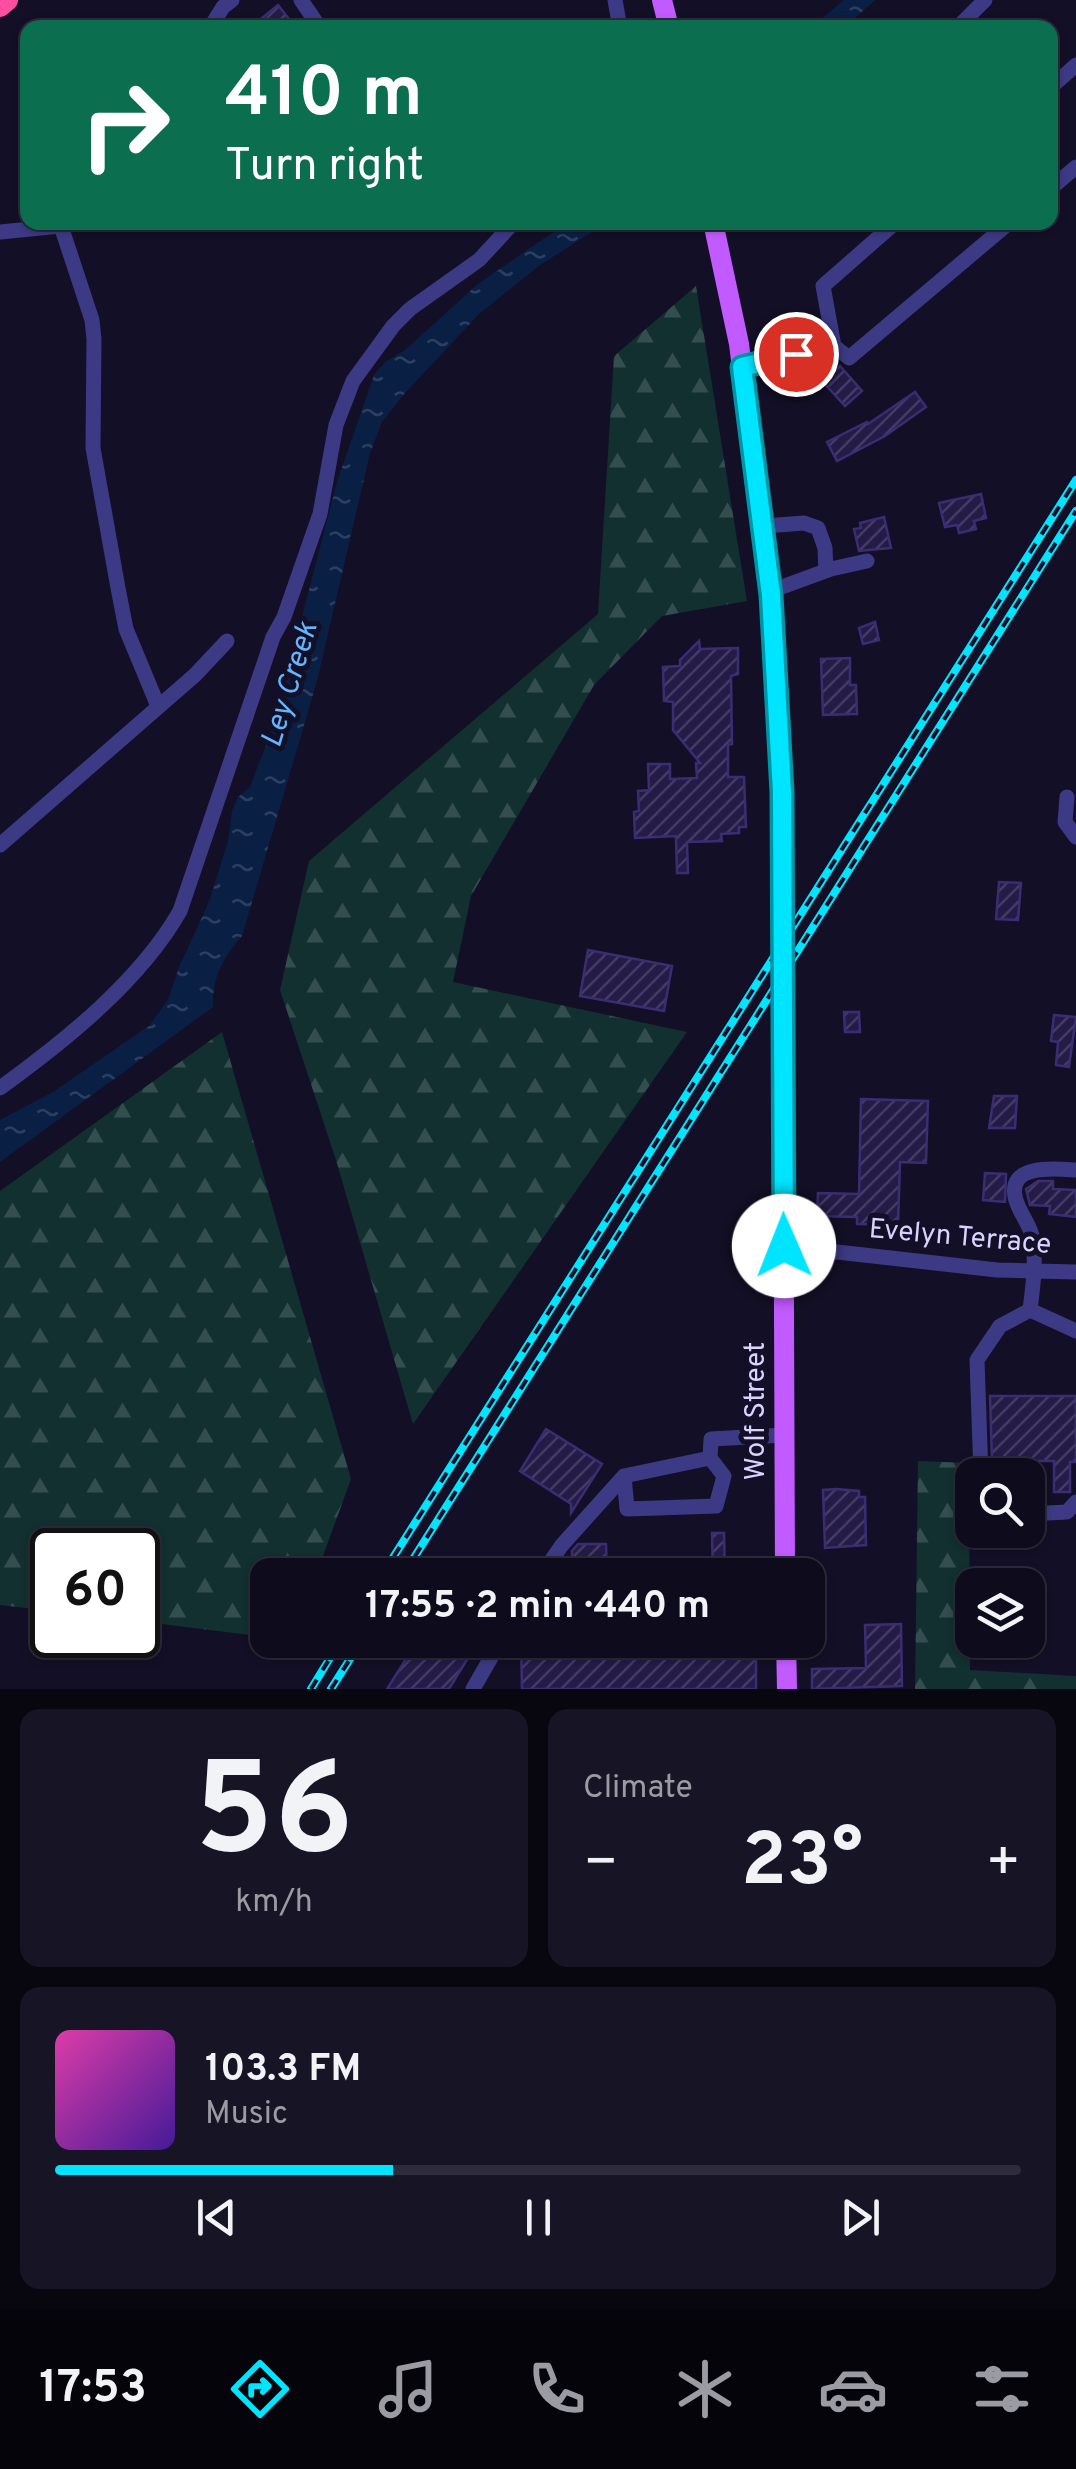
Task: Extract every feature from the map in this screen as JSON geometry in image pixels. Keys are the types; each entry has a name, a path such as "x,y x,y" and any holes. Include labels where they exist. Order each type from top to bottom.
{"highway":[{"path":"0,6 8,0"}],"main road":[{"name":"Wolf Street","path":"721,230 764,526 782,792 786,1558"},
{"path":"786,1658 787,1689"}],"street":[{"path":"215,20 232,0"},
{"path":"965,20 985,0"},
{"path":"65,230 92,320 93,448 126,629 158,706"},
{"path":"0,1088 121,986 163,940 180,911 273,638 308,549 324,494 336,425 353,381 410,310 479,260 507,230"},
{"path":"887,230 823,286 834,346 849,358 1001,230"},
{"path":"742,367 834,346"},
{"path":"764,526 804,524 818,528 826,571"},
{"path":"771,591 867,560"},
{"path":"0,845 195,675 227,640"},
{"path":"1066,797 1065,822 1076,837"},
{"path":"1030,1310 1032,1236 1014,1197 1016,1184 1028,1172 1076,1170"},
{"name":"Evelyn Terrace","path":"784,1246 1034,1272 1074,1272"},
{"path":"1030,1310 1076,1331"},
{"path":"980,1458 977,1360 1000,1326 1030,1310"},
{"path":"624,1476 627,1509 716,1506 724,1476 710,1458 711,1439 785,1435"},
{"path":"553,1558 624,1476 710,1458"},
{"path":"1045,1513 1067,1512 1076,1502"},
{"path":"472,1689 491,1658"}],"green space":[{"path":"696,286 747,601 662,616 594,685 471,896 453,982 687,1032 413,1424 336,1160 280,990 309,861 598,614 614,356"},
{"path":"222,1032 351,1479 322,1558 250,1558 250,1635 160,1624 160,1528 30,1528 30,1608 0,1605 0,1191"},
{"path":"918,1461 955,1462 955,1548 969,1548 970,1568 955,1568 955,1658 970,1658 970,1670 1076,1676 1076,1689 915,1689"}],"water":[{"path":"844,0 875,0 853,20 820,20"},
{"name":"Ley Creek","path":"595,230 540,265 479,314 382,422 370,453 317,681 242,936 220,969 213,1007 0,1162 0,1120 53,1092 149,1026 168,1000 209,902 228,841 232,811 238,797 250,787 275,721 337,482 374,375 478,284 552,233"}],"building":[{"path":"278,5 290,20 260,20"},
{"path":"840,366 862,391 845,406 823,382"},
{"path":"915,392 926,407 885,436 837,461 827,442 868,424"},
{"path":"981,494 986,518 974,521 976,529 959,533 957,525 945,527 939,503"},
{"path":"884,517 891,548 859,551 854,529 861,528 860,523"},
{"path":"875,622 879,640 863,644 859,628"},
{"path":"699,641 700,649 738,648 738,674 731,676 732,744 728,745 728,777 744,777 746,827 739,827 739,833 721,834 722,841 687,842 688,873 677,873 676,836 635,838 634,812 639,811 638,791 649,790 648,764 670,764 670,779 697,778 696,763 700,763 673,730 673,702 664,701 663,667 680,666 680,660"},
{"path":"850,658 850,685 856,685 857,714 823,715 821,659"},
{"path":"999,882 1021,883 1018,920 996,919"},
{"path":"588,950 672,966 664,1011 580,996"},
{"path":"844,1012 859,1012 860,1032 845,1032"},
{"path":"1054,1015 1076,1017 1069,1067 1056,1065 1058,1042 1051,1041"},
{"path":"994,1096 1017,1096 1015,1128 989,1128"},
{"path":"861,1099 928,1101 926,1163 900,1162 898,1225 857,1224 857,1217 817,1216 818,1193 859,1194"},
{"path":"985,1173 1006,1174 1005,1202 983,1200"},
{"path":"1038,1181 1053,1181 1053,1189 1076,1190 1076,1217 1049,1214 1050,1206 1030,1205 1026,1189"},
{"path":"990,1396 1076,1396 1076,1462 1070,1462 1070,1492 1054,1492 1054,1461 992,1458"},
{"path":"546,1429 602,1464 571,1513 571,1504 520,1471"},
{"path":"823,1490 859,1491 859,1497 865,1497 866,1545 825,1548"},
{"path":"712,1533 724,1533 725,1558 713,1558"},
{"path":"578,1544 606,1544 606,1558 572,1558"},
{"path":"901,1624 902,1686 812,1689 812,1669 866,1668 865,1625"},
{"path":"407,1658 468,1658 449,1689 387,1689"},
{"path":"521,1658 756,1658 756,1689 522,1689"}],"railway":[{"path":"393,1558 1076,480"},
{"path":"414,1558 1076,511"},
{"path":"311,1689 330,1658"},
{"path":"331,1689 351,1658"}],"route":[{"path":"784,1246 782,792 771,595 742,367 796,354"}]}
